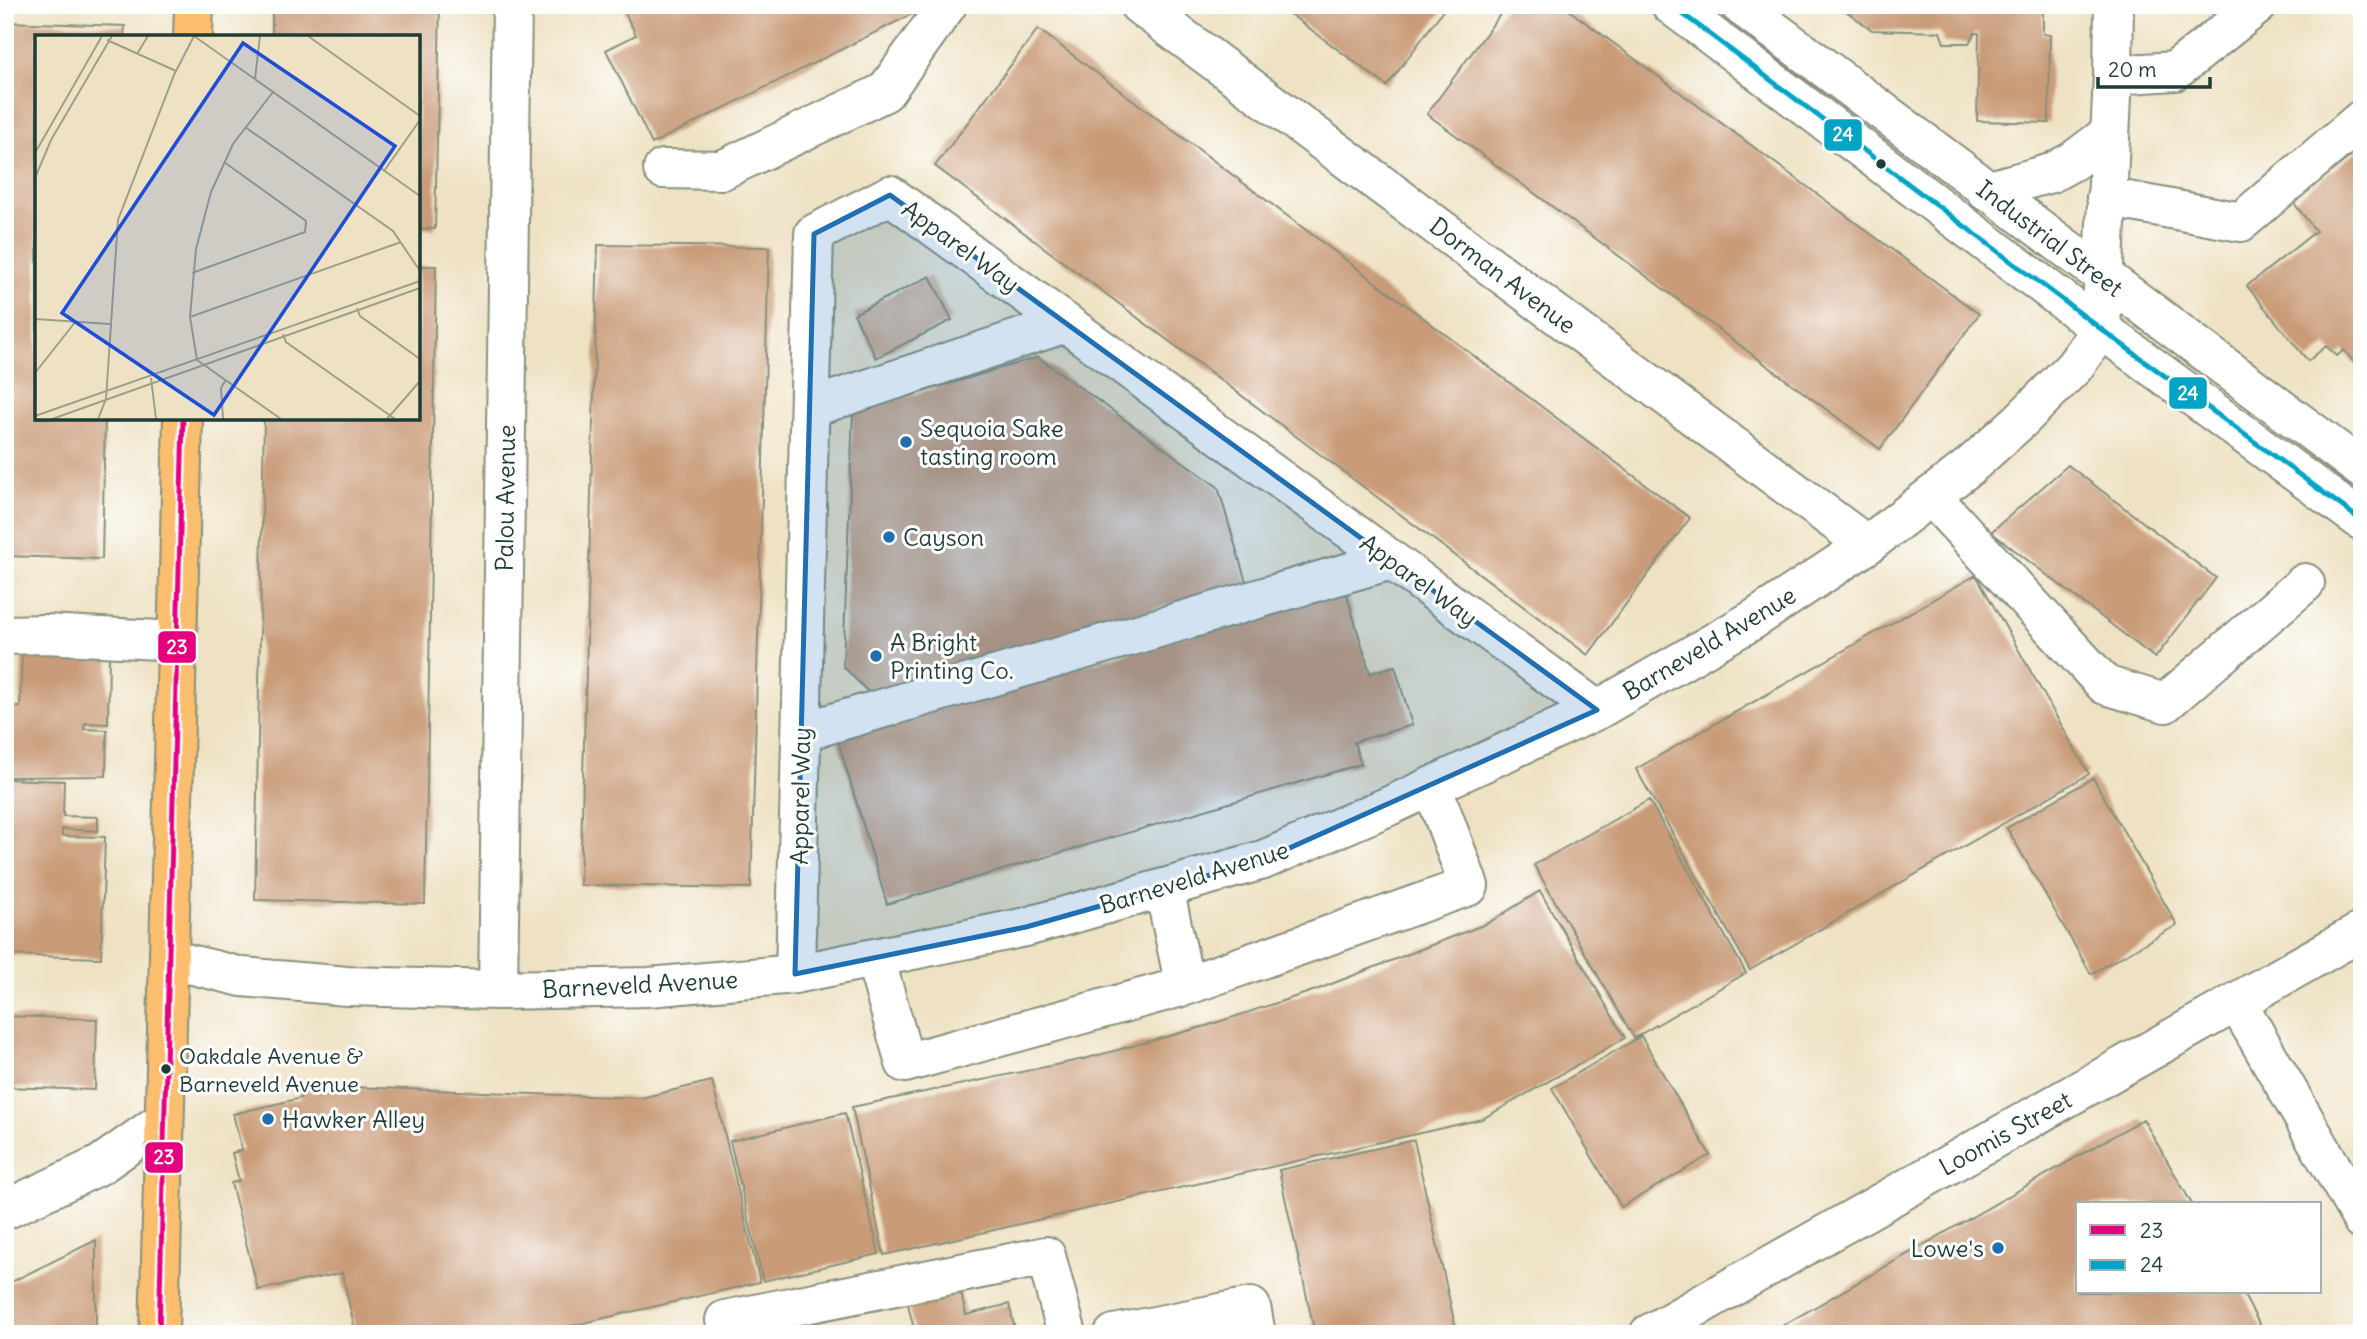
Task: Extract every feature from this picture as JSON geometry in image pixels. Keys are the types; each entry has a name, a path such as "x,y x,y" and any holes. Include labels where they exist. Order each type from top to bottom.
{"main road":[{"path":"193,35 194,5"},
{"path":"159,1334 183,420"}],"street":[{"name":"Palou Avenue","path":"498,990 512,5"},
{"path":"663,169 722,170 885,92 947,5"},
{"name":"Dorman Avenue","path":"1139,5 1867,545"},
{"name":"Industrial Street","path":"1671,5 2101,329 2362,521"},
{"name":"Industrial Street","path":"1740,5 2362,469"},
{"path":"2101,329 2113,75 2113,5"},
{"path":"2113,75 2175,71 2258,5"},
{"path":"2106,197 2241,222 2362,119"},
{"path":"1986,191 2051,173 2073,161 2110,132"},
{"name":"Apparel Way","path":"795,974 814,234 890,195 1597,710"},
{"path":"810,408 1066,323"},
{"name":"Barneveld Avenue","path":"169,959 242,978 347,986 498,990 649,987 795,974 1026,927 1263,860 1597,710 1753,620 1867,545 1969,466 2020,421 2074,367 2101,329"},
{"path":"1931,496 2105,685 2165,703 2305,583"},
{"path":"802,732 1391,560"},
{"path":"5,635 45,634 177,641"},
{"path":"875,958 905,1063 1185,986 1469,886 1432,786"},
{"path":"1164,888 1185,986"},
{"name":"Loomis Street","path":"1649,1334 2362,932"},
{"path":"2237,1002 2361,1218"},
{"path":"5,1210 100,1165 164,1120"},
{"path":"728,1334 725,1320 1045,1256 1067,1334"},
{"path":"1114,1334 1251,1307 1256,1334"}],"highlighted area":[{"path":"890,195 1597,710 1263,860 1026,927 795,974 814,234"}],"building":[{"path":"272,5 440,5 435,229 420,229 420,35 272,35"},
{"path":"621,5 930,5 652,144 606,50 636,35"},
{"path":"1278,5 1447,5 1387,86"},
{"path":"1507,5 1562,5 1979,314 1880,449 1427,114"},
{"path":"1838,5 2043,5 2043,34 2050,35 2049,123 1977,121 1979,33 1975,33 1969,43 1944,43 1940,32 1872,30"},
{"path":"5,22 125,26 124,35 35,35 35,420 105,420 102,559 5,556"},
{"path":"1038,29 1690,518 1588,655 935,166"},
{"path":"2362,147 2362,373 2344,350 2337,356 2326,346 2308,361 2247,286 2316,231 2293,202"},
{"path":"598,245 769,247 751,888 580,885"},
{"path":"420,266 436,266 425,904 255,900 264,420 420,420"},
{"path":"930,276 952,320 876,358 854,314"},
{"path":"1038,357 1218,487 1246,582 869,693 843,666 853,413"},
{"path":"2068,465 2216,578 2155,658 1991,532"},
{"path":"1976,575 2089,774 1750,970 1636,769"},
{"path":"1345,589 1370,673 1395,666 1412,725 1354,742 1361,764 887,904 837,738"},
{"path":"22,651 109,654 108,724 85,723 84,729 107,730 106,776 5,777 5,707 20,707"},
{"path":"2093,778 2177,925 2091,974 2007,828"},
{"path":"5,779 64,781 63,816 98,817 98,831 62,829 62,836 105,837 101,958 5,955"},
{"path":"1649,800 1746,973 1634,1038 1534,865"},
{"path":"1540,891 1625,1038 1482,1119 884,1255 852,1107 1084,1059 1206,1026 1316,990 1488,923"},
{"path":"5,1016 97,1019 95,1090 5,1087"},
{"path":"1641,1036 1710,1155 1621,1207 1552,1088"},
{"path":"712,1081 760,1282 536,1334 356,1334 342,1273 258,1290 231,1183 239,1181 232,1153 242,1150 233,1114 301,1098 298,1085 641,1098"},
{"path":"845,1113 879,1254 763,1281 730,1141"},
{"name":"Lowe's","path":"2143,1119 2191,1202 2076,1202 2076,1294 2243,1294 2265,1334 1768,1334"},
{"path":"1414,1140 1457,1334 1315,1334 1279,1170"},
{"path":"96,1240 96,1334 5,1334 5,1285"},
{"path":"958,1280 966,1315 1009,1304 1016,1334 897,1334 914,1329 905,1292"}],"transit line":[{"name":"24","path":"1671,5 2101,329 2362,521"},
{"name":"23","path":"159,1334 183,420"}],"place":[{"name":"Sequoia Sake tasting room","path":"906,442"},
{"name":"Cayson","path":"889,537"},
{"name":"A Bright Printing Co.","path":"876,656"},
{"name":"Oakdale Avenue & Barneveld Avenue","path":"166,1069"},
{"name":"Hawker Alley","path":"268,1119"},
{"name":"Lowe's","path":"1998,1248"}]}
